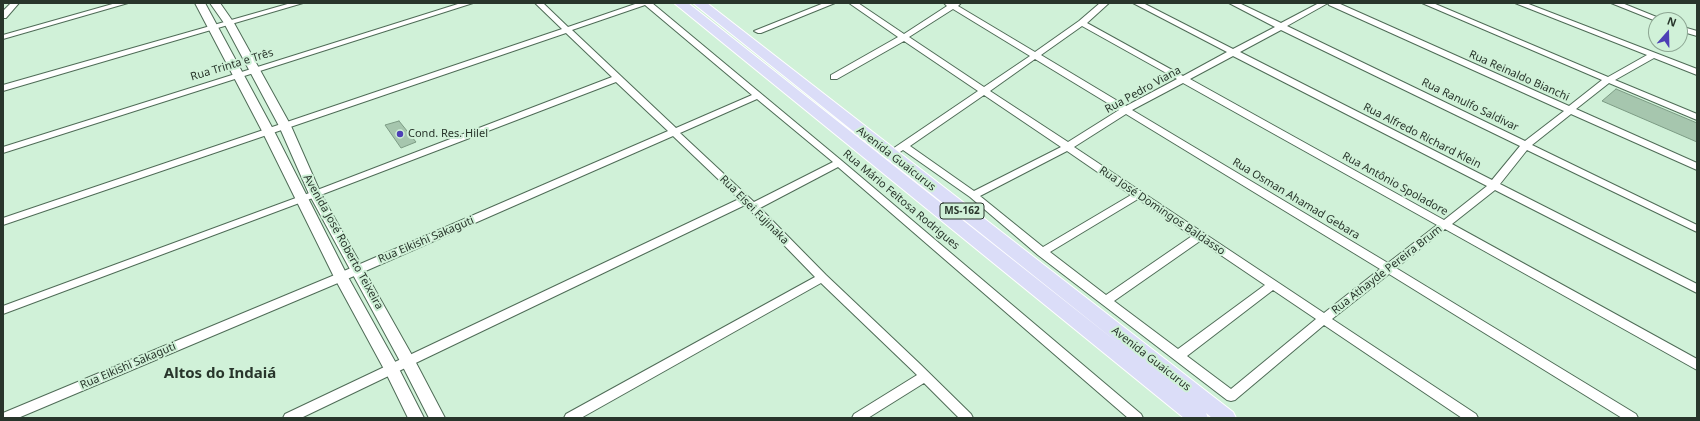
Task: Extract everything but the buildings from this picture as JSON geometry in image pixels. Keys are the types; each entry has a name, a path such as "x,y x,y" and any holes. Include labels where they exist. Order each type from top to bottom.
{"main road":[{"name":"Avenida Guaicurus","path":"680,3 1198,418"},
{"name":"Avenida Guaicurus","path":"699,3 1226,418"}],"street":[{"path":"3,16 15,3"},
{"path":"3,37 124,3"},
{"name":"Avenida José Roberto Teixeira","path":"200,3 268,131 358,269 438,418"},
{"name":"Avenida José Roberto Teixeira","path":"215,3 229,23 284,126 309,196 341,276 392,369 416,418"},
{"path":"3,88 299,3"},
{"name":"Rua Trinta e Três","path":"3,150 469,3"},
{"name":"Rua Eisei Fujinaka","path":"539,3 566,31 675,132 822,278 967,418"},
{"path":"3,222 646,3"},
{"name":"Rua Mário Feitosa Rodrigues","path":"646,3 839,163 1137,418"},
{"path":"758,30 831,3"},
{"name":"Rua José Domingos Baldasso","path":"853,3 1472,418"},
{"path":"891,154 1082,23 1105,3"},
{"name":"Rua Alfredo Richard Klein","path":"1137,3 1697,289"},
{"name":"Rua Ranulfo Saldivar","path":"1233,3 1697,229"},
{"name":"Rua Pedro Viana","path":"973,196 1067,147 1126,110 1325,3"},
{"name":"Rua Reinaldo Bianchi","path":"1332,3 1697,167"},
{"path":"1426,3 1697,117"},
{"path":"1522,3 1697,72"},
{"path":"1615,3 1648,15"},
{"path":"834,77 904,37 952,4"},
{"name":"Rua Osman Ahamad Gebara","path":"952,4 1632,418"},
{"name":"Rua Antônio Spoladore","path":"1082,23 1697,365"},
{"name":"Rua Athayde Pereira Brum","path":"1179,355 1231,396 1324,319 1493,186 1525,146 1608,80 1654,55"},
{"path":"3,310 309,196 618,78"},
{"name":"Rua Eikishi Sakaguti","path":"5,418 358,269 757,96"},
{"path":"904,146 973,196 1042,252 1179,355 1273,285"},
{"path":"289,418 408,361 839,163"},
{"path":"1042,252 1138,195"},
{"path":"1106,301 1200,236"},
{"path":"570,418 822,278"},
{"path":"858,418 925,376"}],"place":[{"name":"Cond. Res. Hilel","path":"400,134"}],"district":[{"name":"Altos do Indaiá","path":"220,374"}]}
